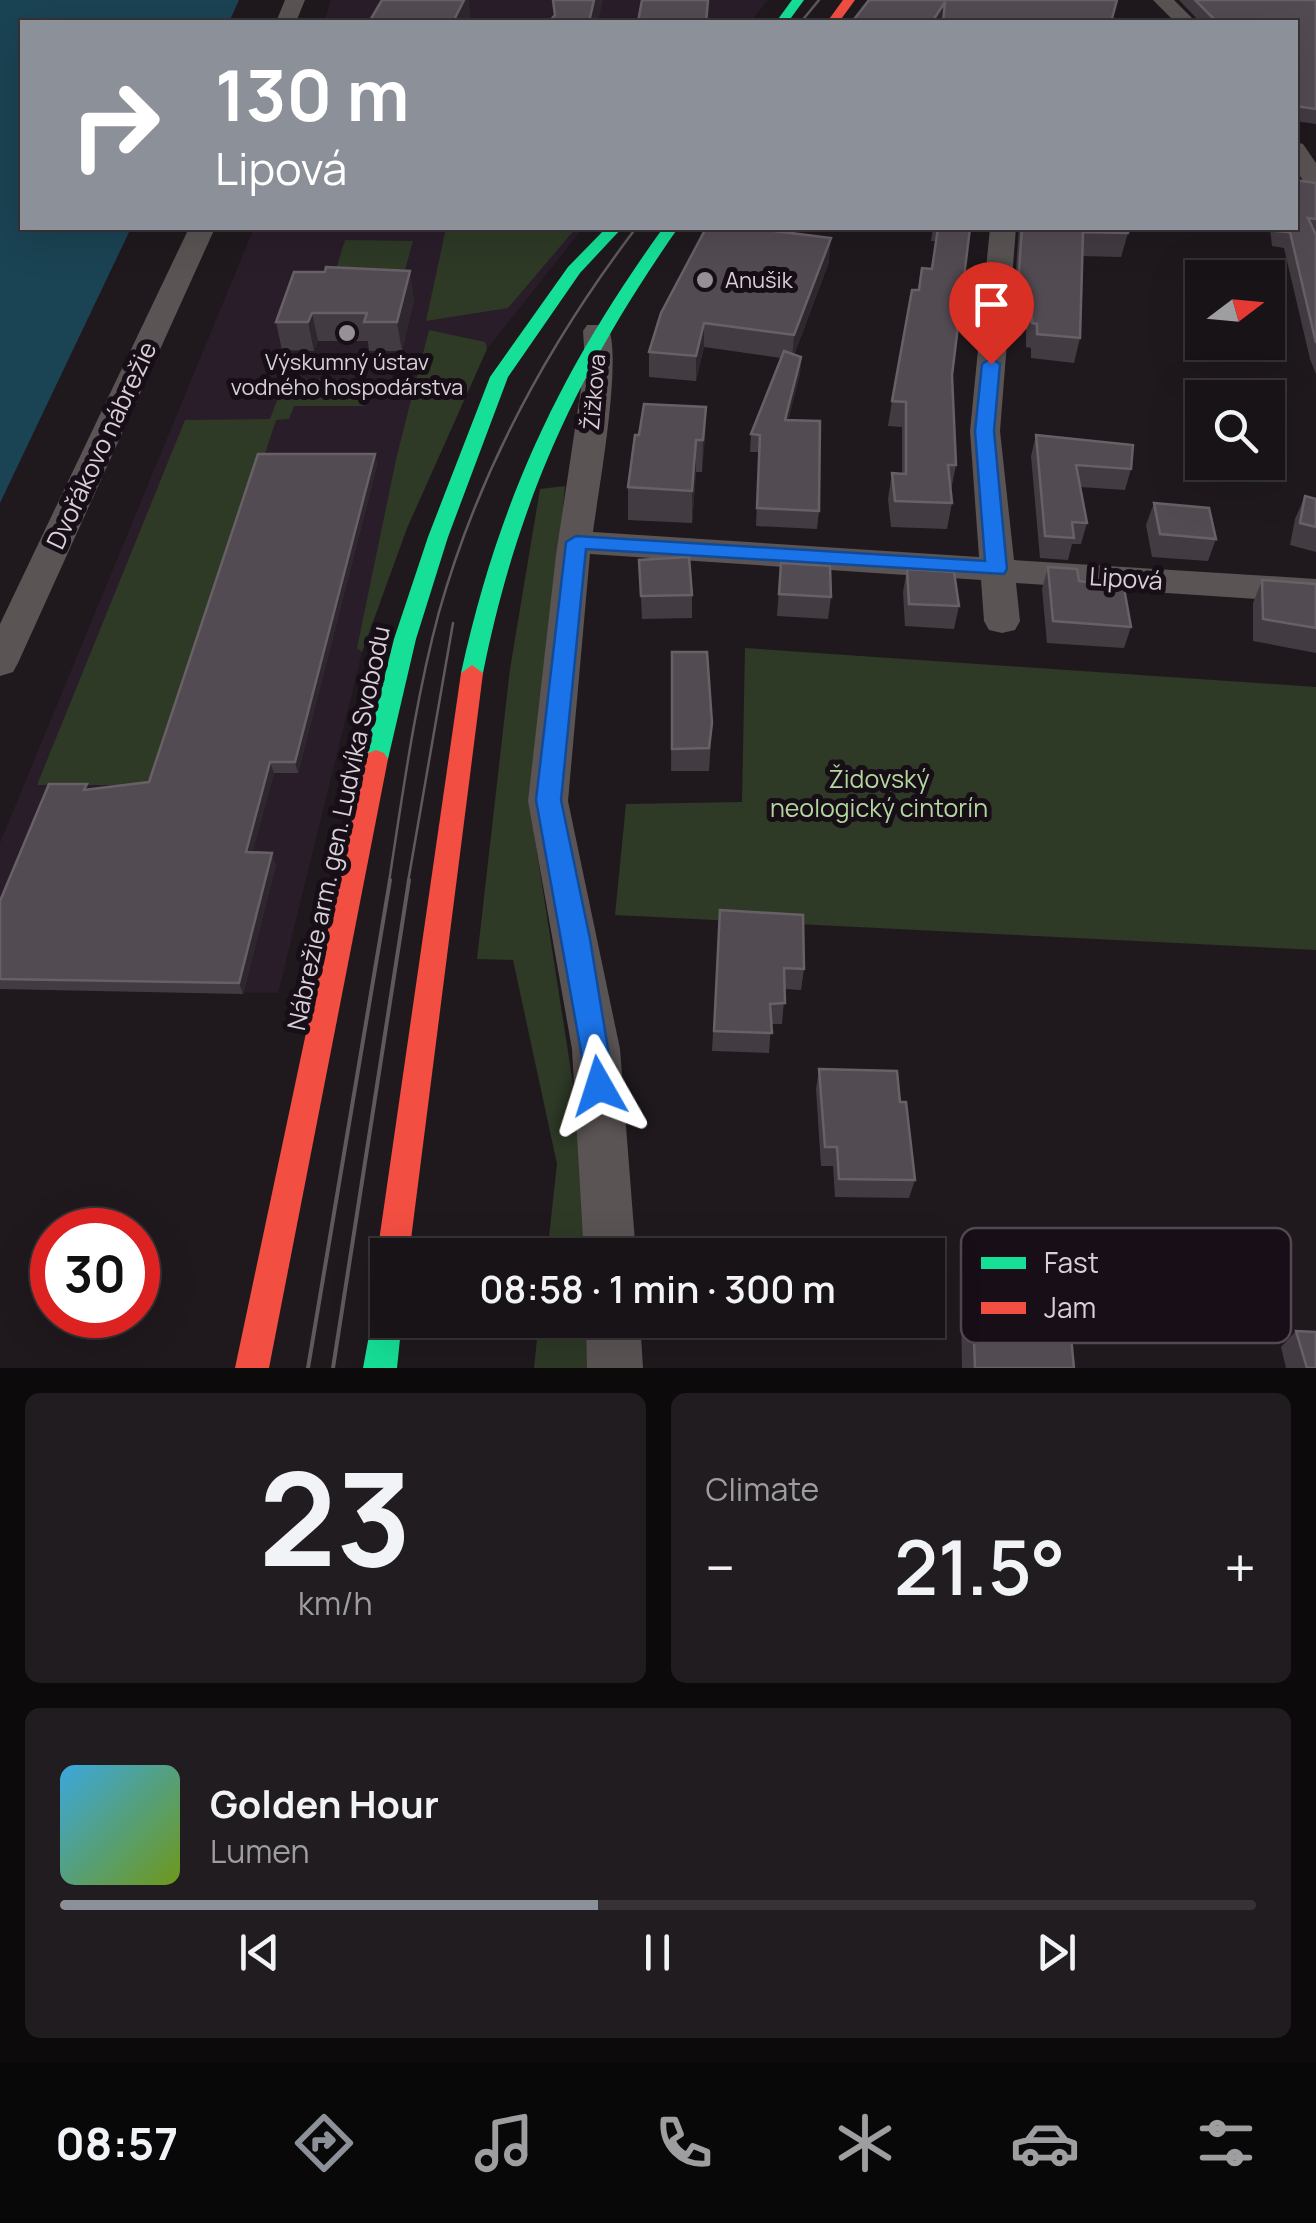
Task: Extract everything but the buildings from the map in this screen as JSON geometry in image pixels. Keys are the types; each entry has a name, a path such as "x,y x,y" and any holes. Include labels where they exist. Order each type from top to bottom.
{"main road":[{"name":"Nábrežie arm. gen. Ludvíka Svobodu","path":"252,1368 400,656 484,412 500,377 538,317 612,230"},
{"path":"395,1238 462,735 487,595 528,472 528,423 668,230"},
{"path":"484,412 528,423"},
{"path":"380,1368 384,1338"}],"street":[{"path":"1163,0 1184,20"},
{"path":"1304,152 1316,182"},
{"name":"Dvořákovo nábrežie","path":"0,663 201,230"},
{"path":"1002,620 985,431 1003,230"},
{"name":"Žižkova","path":"598,331 599,362 548,800 596,1049 609,1238"},
{"name":"Žižkova","path":"528,423 570,438 587,464"},
{"path":"528,472 587,464"},
{"name":"Lipová","path":"576,542 1316,591"},
{"path":"614,1338 615,1368"}],"shaded area":[{"path":"331,0 768,0 752,20 325,20"},
{"name":"Výskumný ústav vodného hospodárstva","path":"253,230 581,230 487,349 407,529 362,652 278,993 0,989 0,843"}],"green space":[{"path":"446,230 574,230 508,308 426,321"},
{"path":"345,240 413,241 404,274 336,269"},
{"path":"429,330 485,342 487,349 407,528 362,652 357,648 397,455"},
{"path":"285,379 371,379 364,406 294,406 289,419 276,420 157,785 37,785 185,420 270,419"},
{"path":"565,486 534,833 589,1187 590,1238 549,1238 557,1164 513,960 477,959 510,669 540,489"},
{"name":"Židovský neologický cintorín","path":"745,648 1316,687 1316,950 615,915 626,804 742,802"},
{"path":"537,1338 592,1338 593,1368 534,1368"}],"water":[{"path":"0,0 239,0 230,20 20,20 20,230 130,230 0,503"}],"tram line":[{"path":"803,20 819,0"},
{"path":"389,882 431,645 474,509 495,459 545,364 635,230"},
{"path":"408,882 453,623"},
{"path":"308,1368 390,880"},
{"path":"333,1368 409,880"}],"traffic: fast":[{"path":"783,20 798,0"},
{"path":"376,759 405,639 438,537 499,377 574,270 612,230"},
{"path":"472,673 501,552 544,438 601,331 669,230"},
{"path":"380,1368 384,1338"}],"traffic: jam":[{"path":"834,20 849,0"},
{"path":"395,1238 472,673"},
{"path":"252,1368 376,759"}],"place":[{"name":"Anušik","path":"705,280"},
{"name":"Výskumný ústav vodného hospodárstva","path":"347,333"}],"route":[{"path":"599,1086 577,939 548,800 576,542 996,569 985,431 991,364"}]}
